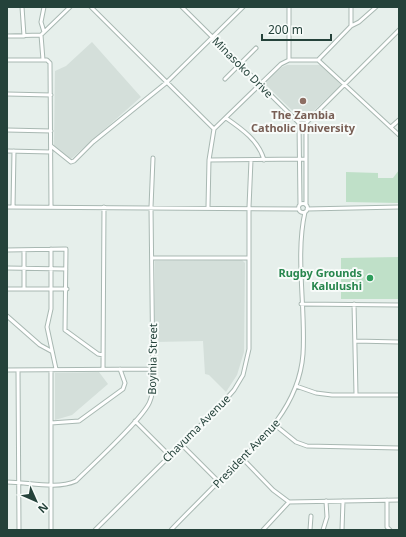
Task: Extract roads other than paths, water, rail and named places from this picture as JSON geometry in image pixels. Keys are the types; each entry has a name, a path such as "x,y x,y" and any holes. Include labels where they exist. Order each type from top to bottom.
{"street":[{"path":"22,7 24,36"},
{"path":"44,7 41,22 44,32"},
{"path":"7,36 41,35 70,7"},
{"path":"91,7 214,129"},
{"name":"Minasoko Drive","path":"182,7 213,36 299,123"},
{"path":"51,146 71,162 74,161 93,142 166,83 243,7"},
{"path":"288,7 289,60"},
{"path":"351,7 351,26"},
{"path":"318,60 351,26 359,22 376,7"},
{"path":"299,123 306,123 399,30"},
{"path":"41,35 43,60"},
{"path":"225,79 256,48"},
{"path":"7,60 43,60 48,61 51,64 51,207"},
{"path":"208,207 209,160 214,129 277,67 289,60 318,60 399,135"},
{"path":"7,94 51,95"},
{"path":"226,118 246,133 259,147 264,160"},
{"path":"392,127 399,120"},
{"name":"President Avenue","path":"171,530 275,425 290,402 296,386 303,355 301,304 303,220 300,208 299,123"},
{"name":"President Avenue","path":"303,220 307,208 306,123"},
{"path":"7,130 51,131"},
{"path":"7,151 51,152"},
{"path":"13,207 14,151"},
{"name":"Boyinia Street","path":"7,482 52,484 70,483 76,480 135,421 151,401 153,369 151,207 154,158"},
{"path":"209,160 306,159"},
{"name":"Chavuma Avenue","path":"95,530 234,390 243,375 249,349 249,207 251,160"},
{"path":"7,207 399,207"},
{"path":"103,369 104,207"},
{"path":"300,208 307,208"},
{"path":"51,249 51,309 47,323 56,369"},
{"path":"7,250 66,249 67,289 64,318 65,330 98,354 103,355"},
{"path":"24,250 24,289"},
{"path":"152,258 249,258"},
{"path":"7,268 52,270 66,269"},
{"path":"7,289 67,289"},
{"path":"301,304 399,305"},
{"path":"354,304 356,394"},
{"path":"7,316 40,345 52,351"},
{"path":"355,341 399,342"},
{"path":"51,423 79,422 123,389 125,383 120,369"},
{"path":"7,370 153,369"},
{"path":"18,370 19,530"},
{"path":"51,370 51,530"},
{"path":"296,386 322,394 399,395"},
{"path":"135,421 170,455"},
{"path":"275,425 296,442 307,446 399,448"},
{"path":"181,444 219,482"},
{"path":"243,459 273,490 289,502 399,500"},
{"path":"387,500 387,527 390,530"},
{"path":"323,530 327,517 326,501"},
{"path":"342,530 343,501"},
{"path":"263,530 289,502"},
{"path":"310,530 311,516"}],"place":[{"name":"The Zambia Catholic University","path":"303,101"},
{"name":"Rugby Grounds Kalulushi","path":"370,278"}]}
